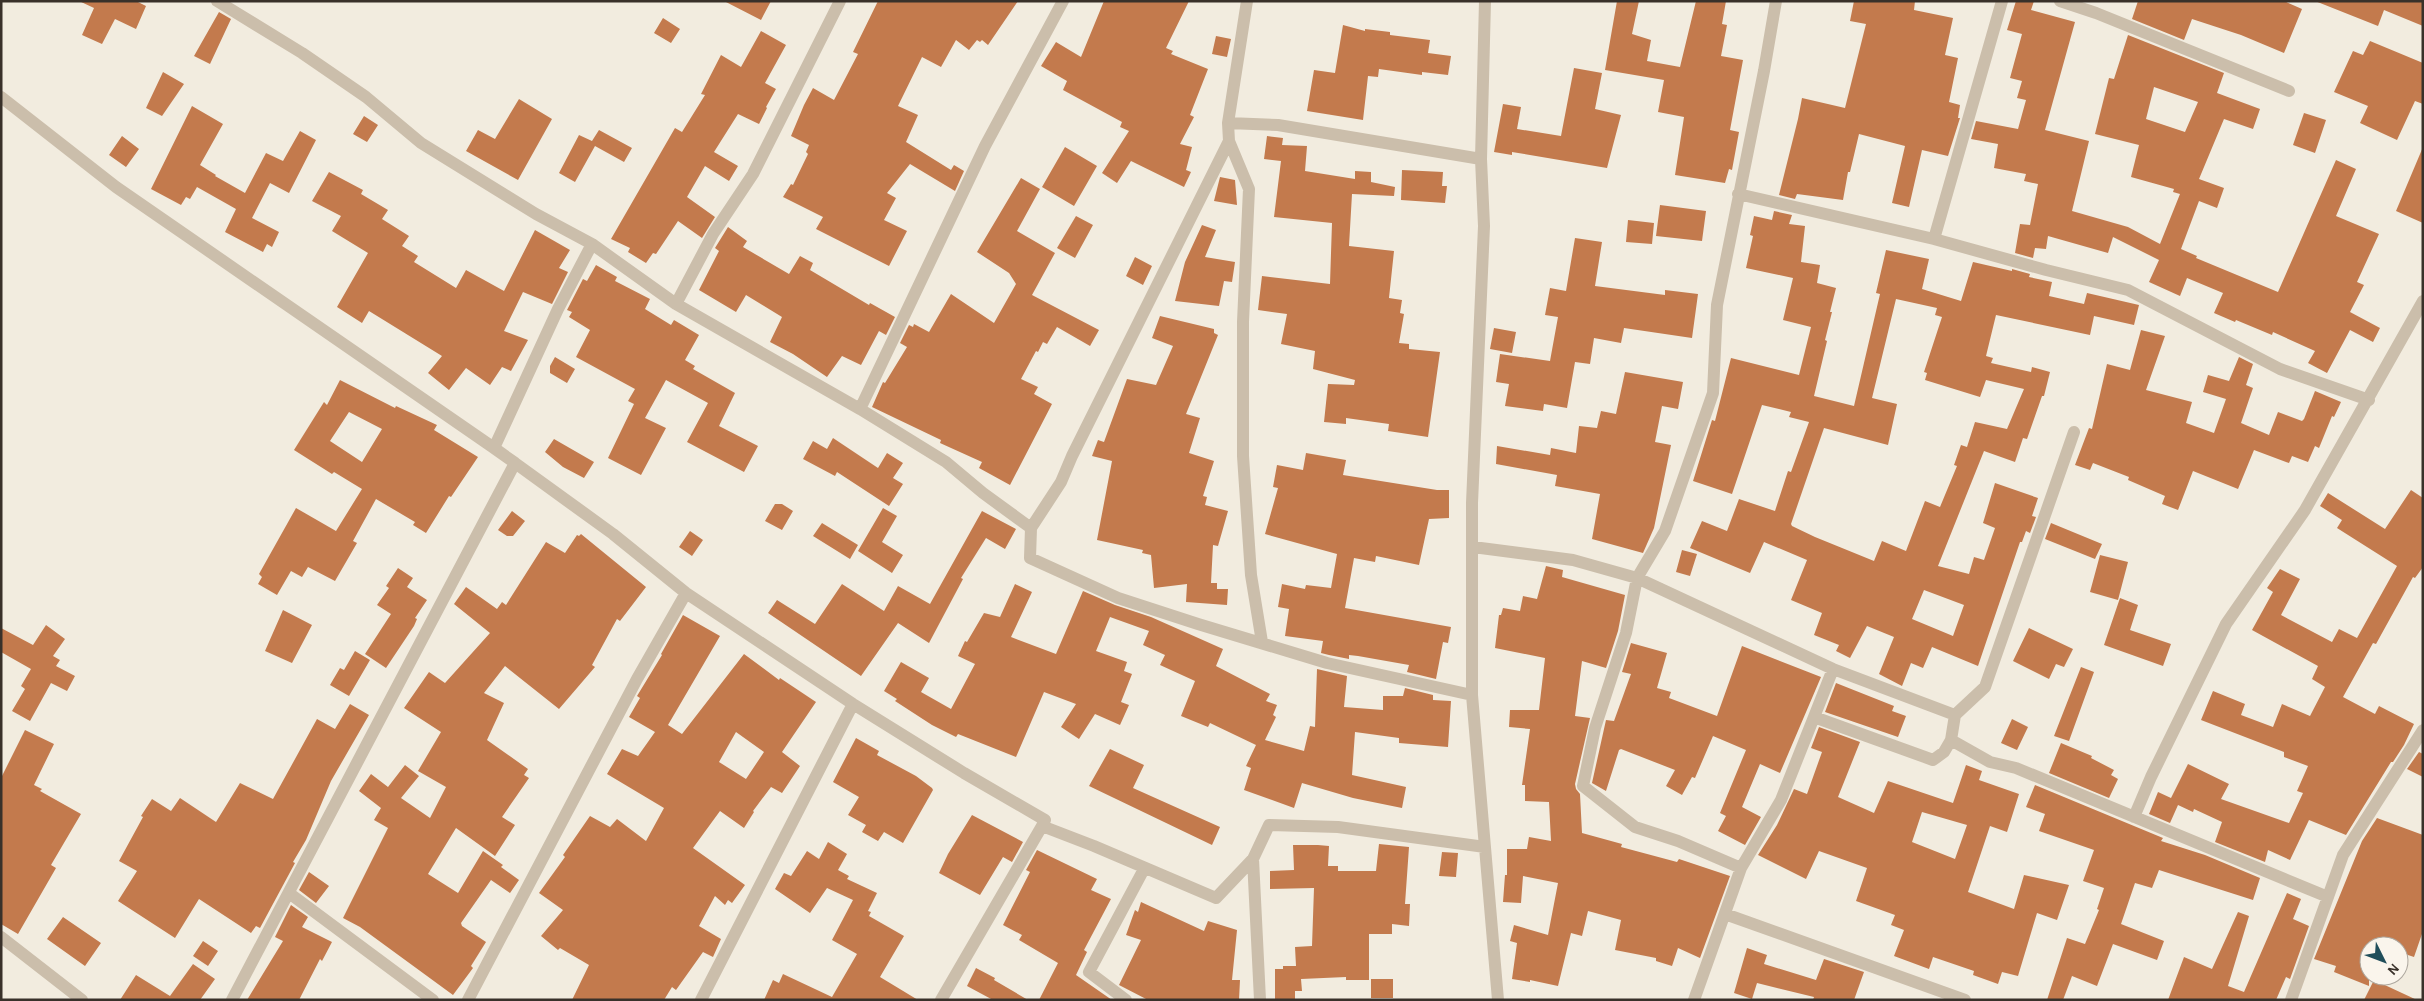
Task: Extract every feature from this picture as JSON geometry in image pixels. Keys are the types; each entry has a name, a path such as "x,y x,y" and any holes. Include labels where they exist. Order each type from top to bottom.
{"street":[{"path":"217,1 302,53 366,97 421,143 536,214 592,244 676,304 860,409 946,462 983,493 1031,528"},
{"path":"676,304 713,234 753,174 840,1"},
{"path":"860,409 985,146 1063,1"},
{"path":"1247,1 1228,123 1229,141 1249,189 1243,322 1243,456 1251,575 1262,642"},
{"path":"1485,1 1481,159 1484,226 1472,503 1472,695 1498,1000"},
{"path":"1741,868 1678,841 1635,827 1583,786 1595,728 1626,633 1638,578 1666,531 1713,393 1716,305 1764,72 1776,1"},
{"path":"1934,239 2002,1"},
{"path":"2060,1 2096,13 2289,91"},
{"path":"1,97 116,187 516,463 613,534 686,593 853,704 964,773 1045,820 941,1000"},
{"path":"1228,123 1278,125 1481,159"},
{"path":"1229,141 1072,456 1062,482 1031,528 1030,558 1118,598 1327,663 1472,695"},
{"path":"1738,194 1934,239 2046,270 2128,290 2280,369 2369,400"},
{"path":"494,448 558,309 592,244"},
{"path":"2134,817 2151,777 2226,624 2306,510 2423,301"},
{"path":"1814,717 1933,760 1944,752 1951,740 1955,715 1985,687 2074,432"},
{"path":"232,1000 516,463"},
{"path":"1473,547 1573,560 1638,578 1833,668 1955,715"},
{"path":"468,1000 637,678 686,593"},
{"path":"1694,1000 1741,868 1781,800 1833,668"},
{"path":"701,1000 746,908 853,704"},
{"path":"2291,1000 2343,855 2423,730"},
{"path":"1951,740 1990,762 2016,768 2328,896"},
{"path":"1042,826 1216,898 1253,859 1269,825 1338,827 1485,847"},
{"path":"1253,859 1260,1000"},
{"path":"1126,1000 1089,972 1144,869"},
{"path":"289,893 434,1000"},
{"path":"1725,914 1965,1000"},
{"path":"1,937 82,1000"}],"building":[{"path":"79,1 136,1 146,6 136,29 115,19 102,44 82,35 94,8"},
{"path":"724,1 771,1 761,20"},
{"path":"878,1 1018,1 988,45 982,40 980,42 977,40 969,50 956,40 941,67 922,57 898,106 918,115 906,142 951,170 954,165 964,171 955,191 910,164 887,193 896,198 884,220 907,231 889,266 816,229 823,217 783,197 791,184 793,185 808,154 806,152 809,145 791,136 804,105 813,88 834,100 858,54 853,52"},
{"path":"1104,1 1189,1 1166,48 1173,51 1171,54 1208,69 1190,115 1194,117 1180,144 1192,147 1186,170 1191,172 1184,187 1131,161 1117,183 1102,173 1129,131 1120,127 1122,122 1063,90 1067,81 1041,66 1056,42 1081,57"},
{"path":"1617,1 1639,1 1632,34 1651,40 1647,61 1680,67 1696,1 1726,1 1722,24 1727,25 1721,56 1743,60 1730,130 1739,132 1732,170 1729,169 1725,183 1675,175 1684,117 1658,112 1664,80 1605,70"},
{"path":"1854,1 1915,1 1914,10 1953,18 1945,55 1958,58 1949,102 1960,105 1958,118 1960,118 1948,156 1922,150 1909,207 1892,203 1905,146 1859,134 1850,172 1848,172 1843,200 1797,194 1795,199 1779,195 1802,98 1845,108 1866,24 1850,21"},
{"path":"2016,1 2034,1 2031,10 2075,22 2045,130 2089,141 2072,211 2128,227 2160,244 2180,194 2173,192 2174,189 2131,177 2139,145 2095,134 2109,78 2114,79 2128,35 2224,73 2217,93 2260,109 2253,129 2224,119 2199,179 2224,188 2217,208 2199,201 2181,249 2197,256 2196,258 2278,292 2336,160 2356,169 2336,216 2379,234 2357,282 2364,285 2350,312 2380,328 2373,342 2350,330 2327,373 2308,363 2315,351 2273,332 2272,335 2214,313 2223,293 2187,278 2180,296 2149,282 2159,260 2113,237 2108,253 2048,236 2046,249 2035,248 2033,258 2015,253 2020,224 2030,225 2038,184 2024,181 2026,174 1994,168 1998,144 1971,139 1976,121 2018,129 2026,100 2017,98 2022,81 2010,78 2022,34 2007,30","holes":["2154,87 2198,102 2185,132 2146,119"]},
{"path":"2138,1 2284,1 2302,9 2284,53 2241,35 2192,19 2184,40 2132,19"},
{"path":"2315,1 2423,1 2423,26 2384,10 2378,26"},
{"path":"219,12 231,19 210,64 194,56"},
{"path":"663,18 680,29 671,43 654,33"},
{"path":"1343,25 1365,31 1365,29 1390,32 1390,35 1430,40 1428,53 1451,56 1448,75 1422,72 1422,75 1379,69 1378,77 1368,76 1363,120 1307,111 1314,70 1335,73"},
{"path":"761,31 786,45 765,83 776,89 759,124 738,114 714,152 738,166 729,181 705,166 687,197 715,217 702,238 678,221 656,254 653,253 646,263 628,252 630,248 611,239 675,128 682,132 705,95 701,94 721,55 741,67"},
{"path":"1216,36 1231,39 1227,57 1212,54"},
{"path":"2370,41 2423,63 2423,104 2415,101 2397,140 2360,123 2368,106 2334,92 2353,51 2363,55"},
{"path":"1574,68 1602,73 1595,109 1621,115 1607,168 1512,152 1512,155 1494,152 1503,104 1521,107 1517,129 1561,136"},
{"path":"163,72 184,84 162,116 146,108"},
{"path":"519,99 552,119 518,180 466,151 478,130 495,139"},
{"path":"192,106 223,124 200,165 245,193 266,153 283,161 300,131 316,140 289,193 270,183 252,218 279,232 272,247 267,244 263,252 225,232 236,209 197,187 190,199 186,197 181,205 151,189"},
{"path":"2304,113 2326,120 2315,153 2293,145"},
{"path":"364,116 378,125 367,142 353,134"},
{"path":"599,130 632,148 624,162 595,146 575,182 559,173 579,135 592,141"},
{"path":"122,136 139,149 126,167 109,155"},
{"path":"1267,136 1283,138 1282,145 1307,146 1305,171 1355,179 1355,171 1371,172 1371,182 1395,187 1394,196 1352,194 1349,246 1394,251 1389,298 1402,300 1400,313 1404,314 1399,343 1409,344 1409,349 1440,352 1428,437 1388,431 1389,424 1346,418 1346,424 1324,422 1328,384 1354,385 1355,380 1313,369 1315,351 1281,344 1287,314 1258,310 1262,276 1330,284 1332,223 1274,217 1281,161 1264,159"},
{"path":"1065,147 1097,166 1074,206 1042,187"},
{"path":"2423,147 2423,223 2396,211"},
{"path":"1402,170 1443,172 1442,186 1447,186 1445,203 1401,200"},
{"path":"329,172 363,190 361,194 388,210 382,219 409,236 402,246 418,256 414,262 456,288 466,270 504,291 535,230 570,250 559,268 568,272 552,304 523,292 504,331 528,340 511,371 502,367 490,385 466,368 449,390 428,373 442,356 369,311 362,323 337,307 368,253 332,231 341,216 312,201"},
{"path":"1220,177 1235,180 1237,205 1214,201"},
{"path":"1021,178 1040,189 1017,231 1055,253 1032,295 1099,330 1090,346 1057,327 1047,344 1043,342 1038,352 1036,351 1021,379 1038,387 1034,394 1052,404 1010,485 979,468 982,462 940,443 941,440 872,407 883,382 885,383 907,347 900,343 909,325 913,327 914,324 929,332 951,294 994,323 1016,284 1009,273 977,252"},
{"path":"1660,205 1706,211 1702,241 1656,236"},
{"path":"1774,211 1792,215 1789,224 1805,226 1801,262 1820,265 1817,283 1836,288 1825,340 1827,341 1814,396 1854,406 1880,294 1876,293 1886,250 1929,259 1922,289 1961,301 1973,262 2012,271 2012,269 2030,274 2029,277 2052,282 2049,296 2084,304 2087,293 2139,305 2134,325 2094,316 2090,335 1996,315 1986,356 1993,358 1991,363 2031,372 2032,367 2050,372 2044,396 2042,396 2027,439 2023,438 2015,462 1984,451 1938,566 1969,574 1974,557 1984,560 1995,528 1983,523 1995,483 2038,498 2032,516 2036,517 2030,533 2026,531 2022,542 2020,542 1978,666 1932,647 1923,668 1911,663 1902,686 1879,674 1894,637 1867,626 1850,658 1836,651 1839,645 1814,635 1822,613 1791,600 1807,560 1764,542 1750,573 1690,548 1702,521 1727,531 1739,499 1775,511 1788,471 1791,472 1809,422 1789,417 1791,412 1762,405 1732,494 1693,481 1712,420 1715,421 1731,358 1799,375 1811,327 1783,320 1793,278 1746,268 1753,236 1750,235 1754,216 1772,220","holes":["1896,299 1937,308 1935,315 1942,317 1924,372 1927,373 1925,380 1980,397 1986,380 2024,389 2007,429 1975,422 1967,447 1961,445 1954,465 1957,466 1940,507 1925,501 1906,551 1882,541 1874,561 1815,537 1791,524 1824,428 1888,445 1897,404 1872,398","1924,590 1964,605 1953,636 1912,619"]},
{"path":"1076,216 1093,225 1075,258 1057,248"},
{"path":"1628,220 1654,223 1652,244 1626,242"},
{"path":"1202,225 1216,230 1205,257 1235,262 1232,282 1224,281 1219,306 1175,301 1185,262"},
{"path":"728,227 747,241 743,247 789,274 800,256 813,263 810,270 869,305 870,303 895,317 886,335 879,331 861,365 842,356 827,377 793,354 770,342 782,317 746,295 736,312 699,290 719,251 715,248"},
{"path":"1575,238 1602,242 1595,286 1665,295 1665,290 1698,294 1692,338 1624,328 1621,343 1594,338 1590,364 1575,362 1567,408 1544,404 1543,411 1505,406 1509,384 1496,382 1500,354 1550,361 1558,317 1545,315 1550,288 1566,291"},
{"path":"1135,257 1152,266 1143,285 1126,276"},
{"path":"596,265 617,277 615,281 650,299 645,309 671,325 674,320 699,335 685,360 695,366 693,369 735,393 719,426 758,446 744,472 687,442 708,403 666,380 645,418 666,428 641,475 608,458 634,404 628,401 635,389 576,357 590,330 569,317 572,312 567,310 583,279 587,281"},
{"path":"1160,316 1214,329 1214,333 1218,335 1186,414 1200,418 1189,453 1214,461 1203,496 1207,497 1205,505 1228,511 1218,546 1213,545 1211,583 1217,583 1217,589 1228,589 1227,605 1186,602 1187,584 1154,588 1151,555 1142,553 1143,550 1097,540 1112,461 1092,456 1098,440 1104,442 1127,379 1156,385 1173,346 1152,338"},
{"path":"1494,328 1516,332 1512,353 1490,349"},
{"path":"2141,330 2165,336 2146,390 2192,402 2186,423 2214,433 2226,399 2203,392 2208,375 2229,381 2239,357 2253,364 2246,385 2253,388 2241,423 2269,435 2278,412 2302,421 2315,391 2341,402 2334,417 2332,416 2319,448 2315,446 2308,462 2292,456 2289,463 2254,450 2238,489 2193,471 2178,510 2162,504 2165,496 2128,480 2129,477 2093,463 2090,470 2075,465 2089,428 2092,429 2107,364 2130,370"},
{"path":"555,357 575,369 567,383 550,373 550,366"},
{"path":"1625,372 1683,382 1678,409 1662,406 1655,442 1671,445 1654,528 1643,553 1592,539 1600,494 1555,486 1557,475 1496,464 1497,446 1550,455 1551,448 1576,453 1579,426 1597,428 1601,411 1616,414"},
{"path":"340,380 395,408 396,406 437,425 434,430 478,457 451,497 449,496 426,533 413,525 415,522 376,499 353,541 357,543 335,581 308,567 302,577 291,571 277,595 258,584 262,577 259,574 296,508 336,531 362,489 334,472 332,474 294,450 324,402 327,405","holes":["349,412 382,429 362,462 330,441"]},
{"path":"833,438 878,468 887,453 903,463 893,478 903,484 889,506 837,472 835,476 803,459 813,441 827,449"},
{"path":"554,439 594,462 584,478 563,467 545,452"},
{"path":"1306,453 1346,460 1343,475 1437,490 1449,490 1449,518 1429,519 1419,565 1376,556 1375,562 1354,558 1345,608 1451,627 1448,643 1443,642 1436,679 1407,672 1409,665 1349,655 1349,659 1321,653 1323,641 1285,636 1289,609 1278,607 1282,584 1305,589 1306,585 1331,588 1337,554 1265,534 1278,488 1273,487 1277,465 1303,470"},
{"path":"2411,490 2423,498 2423,567 2415,578 2413,577 2376,644 2373,643 2343,697 2375,714 2379,706 2414,724 2404,745 2393,762 2391,762 2346,835 2309,820 2290,860 2268,850 2265,862 2215,842 2222,822 2194,809 2193,812 2178,805 2170,823 2149,814 2158,792 2171,798 2188,764 2229,784 2221,799 2289,823 2303,793 2297,791 2308,766 2284,757 2284,752 2201,720 2213,691 2245,704 2241,715 2273,727 2282,704 2310,716 2325,687 2312,679 2318,666 2252,630 2273,592 2267,588 2280,569 2300,579 2281,615 2332,642 2339,629 2357,638 2397,566 2337,528 2342,520 2320,506 2328,493 2385,529"},
{"path":"775,504 782,504 793,511 782,530 765,521"},
{"path":"883,508 897,516 882,542 903,555 892,573 858,551"},
{"path":"512,511 525,521 513,536 507,536 498,530"},
{"path":"982,511 1016,529 1005,549 986,538 961,578 963,579 929,643 898,623 861,676 768,613 777,600 815,624 842,584 884,611 898,586 930,604"},
{"path":"822,523 858,545 850,559 813,536"},
{"path":"2051,523 2102,544 2095,559 2045,539"},
{"path":"690,531 703,540 692,556 679,547"},
{"path":"581,534 646,587 620,621 617,619 592,665 595,667 559,709 505,666 484,693 504,703 487,740 528,769 524,775 529,778 502,817 515,825 495,856 456,828 428,874 458,893 483,851 503,865 501,867 519,880 510,893 491,880 461,923 462,926 486,942 471,966 473,968 453,995 360,927 343,918 388,828 374,820 381,808 359,791 371,774 388,787 405,765 419,776 401,798 430,818 446,787 418,771 441,732 404,708 429,672 445,683 490,633 454,604 466,587 497,609 502,602 506,605 546,542 565,553 577,535"},
{"path":"1682,550 1697,554 1690,576 1676,572"},
{"path":"2100,555 2128,562 2118,600 2090,592"},
{"path":"1546,566 1563,570 1562,577 1625,595 1618,631 1606,668 1582,661 1575,716 1590,718 1575,784 1580,794 1582,833 1622,844 1621,847 1677,862 1679,859 1730,876 1700,958 1678,948 1672,966 1656,961 1656,958 1615,950 1621,920 1588,911 1582,936 1571,933 1558,986 1530,980 1530,982 1512,979 1517,943 1510,941 1514,925 1548,935 1558,883 1523,876 1521,903 1503,902 1505,875 1507,875 1507,849 1527,849 1529,837 1551,841 1549,802 1525,801 1525,785 1522,785 1530,729 1509,727 1510,710 1539,710 1545,658 1495,648 1499,615 1501,615 1503,608 1520,611 1523,596 1537,599"},
{"path":"398,568 413,578 407,587 427,600 415,618 417,619 414,626 386,668 365,654 391,614 377,605 389,588 386,586"},
{"path":"1015,584 1032,592 1011,637 1056,654 1083,591 1115,605 1151,617 1223,649 1216,666 1270,694 1266,701 1277,705 1273,715 1276,717 1265,740 1304,751 1310,726 1315,727 1317,669 1347,676 1344,707 1383,710 1383,696 1403,696 1405,688 1433,695 1433,700 1451,701 1448,747 1399,743 1399,738 1355,732 1352,775 1406,787 1402,808 1353,798 1302,783 1294,808 1244,790 1251,768 1246,766 1256,745 1210,723 1208,727 1181,716 1195,681 1160,665 1165,655 1143,645 1149,631 1110,617 1096,651 1127,662 1124,671 1132,674 1121,702 1129,705 1120,725 1095,714 1079,739 1061,727 1076,704 1044,692 1016,757 958,734 956,737 932,725 895,701 897,699 884,691 901,662 929,678 921,692 951,709 975,664 958,656 965,641 967,642 984,613 1000,617"},
{"path":"2120,598 2138,605 2130,630 2171,644 2163,666 2104,645"},
{"path":"283,610 312,625 292,663 265,651"},
{"path":"683,615 720,636 668,725 682,734 744,654 779,680 780,678 816,702 782,752 800,766 782,793 771,787 753,811 744,828 720,811 693,848 745,885 732,903 728,900 725,905 715,896 699,926 721,939 713,957 703,952 676,990 672,987 664,1000 572,1000 589,965 560,948 558,950 541,936 563,910 539,893 565,857 563,855 590,816 610,827 617,819 646,841 664,808 607,774 622,749 638,756 655,732 629,717 640,698 637,696","holes":["736,732 764,752 746,779 719,762"]},
{"path":"46,625 65,639 53,656 60,660 56,666 75,676 67,691 51,683 30,721 12,711 25,689 21,686 31,669 1,652 1,628 33,645"},
{"path":"2029,628 2073,649 2064,667 2056,664 2049,679 2013,661"},
{"path":"1631,643 1667,653 1657,688 1671,692 1669,698 1717,716 1742,646 1821,677 1780,773 1760,764 1742,807 1761,817 1745,845 1718,831 1726,816 1720,813 1746,750 1713,736 1695,778 1692,777 1682,795 1666,786 1675,770 1621,749 1619,750 1606,791 1592,783 1606,720 1614,721 1631,674 1622,672"},
{"path":"355,651 370,660 349,696 330,685 340,668 344,670"},
{"path":"2081,667 2094,672 2069,741 2054,736"},
{"path":"1836,683 1894,706 1892,711 1906,716 1898,737 1825,712"},
{"path":"350,704 369,715 331,781 306,840 293,862 295,863 260,928 256,926 251,933 199,899 175,938 118,901 137,871 119,861 143,817 141,816 152,799 171,811 180,798 216,822 240,783 273,799 317,719 335,729"},
{"path":"2012,719 2028,727 2017,750 2001,743"},
{"path":"1819,727 1860,742 1838,797 1874,813 1888,781 1953,803 1966,765 1982,771 1979,780 2019,794 2007,832 1990,826 1968,892 2014,909 2024,875 2069,885 2057,920 2037,913 2018,976 2002,972 1998,984 1973,975 1974,971 1933,957 1929,969 1894,956 1904,930 1891,925 1895,915 1856,901 1867,868 1819,851 1806,879 1758,855 1777,825 1794,789 1807,794 1822,752 1811,748","holes":["1922,812 1967,825 1955,859 1912,842"]},
{"path":"25,730 54,744 34,785 42,789 40,791 81,814 51,865 56,868 18,934 1,924 1,778"},
{"path":"856,738 879,751 877,755 916,776 933,790 903,843 884,832 878,841 862,832 866,825 848,815 859,797 833,782"},
{"path":"2061,743 2092,756 2091,758 2114,770 2111,775 2118,779 2109,798 2049,773"},
{"path":"1110,749 1144,765 1133,788 1220,827 1212,845 1089,786"},
{"path":"2419,752 2423,754 2423,777 2407,769"},
{"path":"2035,785 2163,838 2161,841 2205,855 2260,878 2253,900 2159,870 2152,888 2135,883 2121,924 2164,941 2157,960 2113,944 2097,986 2072,976 2063,1000 2047,1000 2067,938 2085,944 2099,910 2097,909 2104,888 2083,881 2094,850 2039,831 2045,814 2026,807"},
{"path":"972,815 1023,842 1012,862 1003,857 980,895 939,873 948,854"},
{"path":"2377,818 2423,835 2423,931 2414,957 2409,955 2409,936 2359,936 2359,982 2334,972 2336,966 2314,959 2362,841"},
{"path":"828,842 847,854 838,870 849,876 847,879 877,893 868,911 871,912 869,916 904,936 880,977 918,1000 764,1000 773,980 779,983 783,974 832,997 857,954 832,940 853,900 827,888 810,913 775,889 784,873 791,876 807,851 819,859"},
{"path":"1379,844 1409,847 1405,904 1410,904 1409,926 1392,924 1392,934 1369,934 1369,980 1346,980 1346,977 1301,979 1302,991 1295,991 1295,1000 1275,1000 1275,969 1283,969 1283,966 1296,966 1295,947 1312,946 1314,888 1270,889 1270,871 1294,870 1293,845 1318,845 1329,846 1328,866 1338,866 1338,871 1376,871"},
{"path":"1037,850 1097,879 1091,890 1111,899 1084,950 1087,952 1076,975 1112,1000 1039,1000 1058,963 1019,940 1022,935 1003,925 1030,872 1026,870"},
{"path":"1442,852 1458,853 1456,877 1439,876"},
{"path":"309,872 329,886 316,903 299,890"},
{"path":"2287,893 2301,899 2293,919 2309,926 2290,979 2286,977 2276,1000 2168,1000 2184,957 2212,969 2238,912 2249,916 2228,986 2244,992"},
{"path":"1141,902 1204,931 1208,921 1237,930 1232,980 1240,980 1239,1000 1148,1000 1119,985 1141,940 1126,935 1135,910 1138,912"},
{"path":"291,905 308,917 302,927 332,942 322,961 320,959 299,1000 247,1000 283,941 275,937"},
{"path":"63,917 101,943 85,966 47,939"},
{"path":"203,941 218,951 208,966 193,956"},
{"path":"1747,948 1767,955 1764,964 1816,980 1824,959 1864,972 1854,1000 1813,1000 1814,997 1757,983 1752,999 1734,993"},
{"path":"193,964 215,979 200,1000 120,1000 136,975 170,996"},
{"path":"976,968 1028,1000 993,1000 967,986"},
{"path":"1371,979 1393,979 1393,998 1371,998"},
{"path":"2371,986 2387,986 2417,1000 2364,1000"}]}
